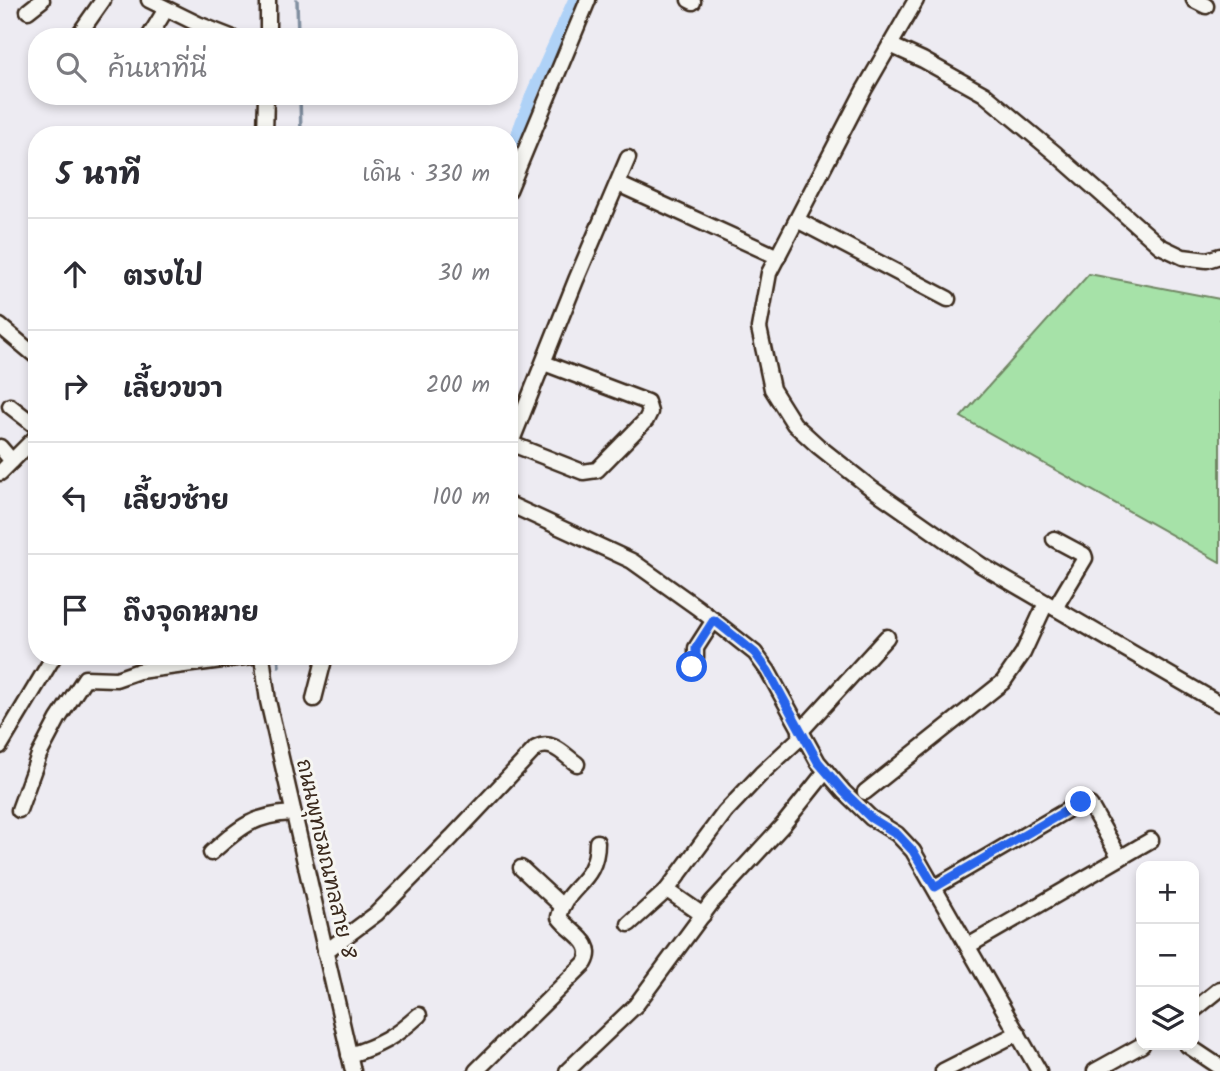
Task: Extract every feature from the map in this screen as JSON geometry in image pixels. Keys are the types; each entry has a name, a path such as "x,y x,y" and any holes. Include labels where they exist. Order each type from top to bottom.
{"street":[{"path":"29,11 42,0"},
{"path":"83,28 103,0"},
{"path":"149,0 210,28"},
{"path":"268,0 268,28"},
{"path":"518,168 587,0"},
{"path":"916,0 769,273 759,328 772,390 794,424 818,446 981,565 1220,704"},
{"path":"154,28 166,9"},
{"path":"890,45 984,94 1160,246 1183,257 1207,260 1220,256"},
{"path":"265,126 266,105"},
{"path":"518,428 628,158"},
{"path":"618,184 778,257"},
{"path":"797,220 948,299"},
{"path":"0,326 28,350"},
{"path":"518,449 583,472 597,470 646,420 650,412 647,402 544,363"},
{"path":"10,406 28,420"},
{"path":"0,473 28,445"},
{"path":"0,447 12,461"},
{"path":"518,508 632,562 714,620 755,653 825,771 871,818 897,834 913,851 1039,1071"},
{"path":"865,792 1003,682 1085,558 1055,539"},
{"path":"692,667 696,648 714,620"},
{"path":"629,924 667,890 725,813 801,734 887,637"},
{"path":"0,746 49,665"},
{"path":"19,810 39,755 85,678 116,679 139,671 184,665"},
{"name":"ถนนพุทธมณฑลสาย 8","path":"263,665 268,701 353,1071"},
{"path":"314,699 323,665"},
{"path":"325,952 376,914 536,748 550,744 577,764"},
{"path":"567,1071 636,1005 703,915 783,825 825,771"},
{"path":"935,887 1081,802 1090,806 1120,858"},
{"path":"211,853 238,829 253,821 270,814 293,813"},
{"path":"968,946 1151,840"},
{"path":"476,1071 589,956 590,949 559,917 562,906 593,869 597,858 597,842"},
{"path":"520,868 562,906"},
{"path":"667,890 703,915"},
{"path":"1199,1006 1220,989"},
{"path":"349,1055 380,1045 419,1015"},
{"path":"943,1071 1018,1033"},
{"path":"1095,1071 1136,1048"},
{"path":"1194,1050 1220,1067"}],"green space":[{"path":"1089,274 1220,299 1220,562 961,417"}],"waterway":[{"path":"297,0 298,28"},
{"path":"518,131 574,0"},
{"path":"300,105 301,126"}],"route":[{"path":"692,667 696,648 714,620 755,653 768,671 818,762 871,818 897,834 913,851 935,887 1081,802"}]}
